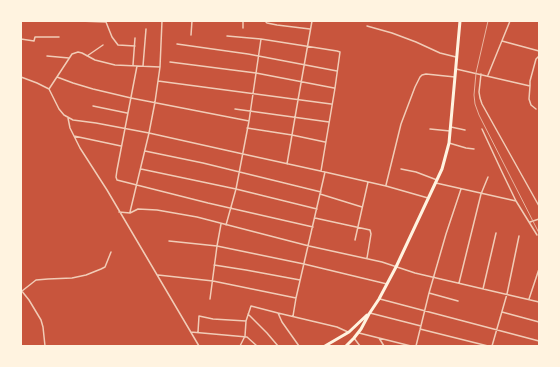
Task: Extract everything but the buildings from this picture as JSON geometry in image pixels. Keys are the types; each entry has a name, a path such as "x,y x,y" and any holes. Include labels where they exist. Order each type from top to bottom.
{"highway":[{"path":"346,346 359,333 379,299 396,267 442,169 449,143 451,127 460,21"},
{"path":"324,346 349,332 369,314"}],"street":[{"path":"79,21 106,22 112,37 118,44 135,46"},
{"path":"130,213 155,102 160,67 162,21"},
{"path":"191,35 192,21"},
{"path":"243,28 244,21"},
{"path":"265,21 267,23 277,25 310,29"},
{"path":"287,164 312,21"},
{"path":"487,76 510,21"},
{"path":"367,26 407,38 440,53 457,57"},
{"path":"143,66 146,28"},
{"path":"227,36 261,39 340,52 320,171"},
{"path":"21,39 34,41 36,37 59,38"},
{"path":"133,66 135,38"},
{"path":"226,225 236,189 248,128 261,39"},
{"path":"502,41 539,51"},
{"path":"177,44 259,56 338,71"},
{"path":"87,56 103,45"},
{"path":"48,89 72,54 78,52 95,60 104,62 133,66 160,67"},
{"path":"47,56 69,58"},
{"path":"536,109 533,107 529,96 530,81 536,59 539,56"},
{"path":"170,62 256,73 335,88"},
{"path":"137,66 121,146 116,177 117,180 313,227"},
{"path":"456,69 530,86"},
{"path":"386,186 401,124 420,77 426,74 455,77"},
{"path":"481,74 479,83 480,98 501,139 539,206"},
{"path":"21,77 48,89 59,109 64,115 73,120 149,133 386,186 429,198"},
{"path":"57,77 93,89 131,98 249,121"},
{"path":"158,81 331,104"},
{"path":"93,106 128,114"},
{"path":"235,109 329,122"},
{"path":"68,118 70,128 74,136 200,346"},
{"path":"451,127 465,130"},
{"path":"248,128 325,142"},
{"path":"430,129 450,131"},
{"path":"482,129 516,201 537,235"},
{"path":"74,136 121,146"},
{"path":"449,143 474,149"},
{"path":"145,151 239,172 320,193 362,207"},
{"path":"141,169 236,189 317,209"},
{"path":"401,169 416,172 437,182 461,189 516,201"},
{"path":"293,316 325,172"},
{"path":"459,283 481,194 488,177"},
{"path":"355,240 368,182"},
{"path":"416,346 429,293 461,189"},
{"path":"119,212 130,213 138,209 157,210 196,217 309,246 367,258 434,278 539,302"},
{"path":"315,218 370,230 371,234 367,258"},
{"path":"530,222 539,219"},
{"path":"210,299 221,224"},
{"path":"483,289 496,233"},
{"path":"492,346 507,294 519,236"},
{"path":"169,241 217,246 304,264 387,284"},
{"path":"539,248 539,253"},
{"path":"45,346 41,320 21,290 36,280 48,278 72,278 86,275 105,267 111,252"},
{"path":"214,265 300,280"},
{"path":"529,299 539,269"},
{"path":"157,275 213,281 296,298"},
{"path":"429,293 458,301"},
{"path":"379,299 539,340"},
{"path":"240,346 245,336 246,321 251,306 337,327 349,332"},
{"path":"502,312 539,322"},
{"path":"278,313 282,322 299,346"},
{"path":"248,314 278,346"},
{"path":"369,314 421,326"},
{"path":"198,332 199,316 246,321"},
{"path":"420,329 488,346"},
{"path":"191,332 247,336 256,346"},
{"path":"359,333 411,346"},
{"path":"354,338 360,346"},
{"path":"379,338 384,346"}],"railway":[{"path":"488,21 476,73 474,95 475,104 479,115 539,233"}]}
